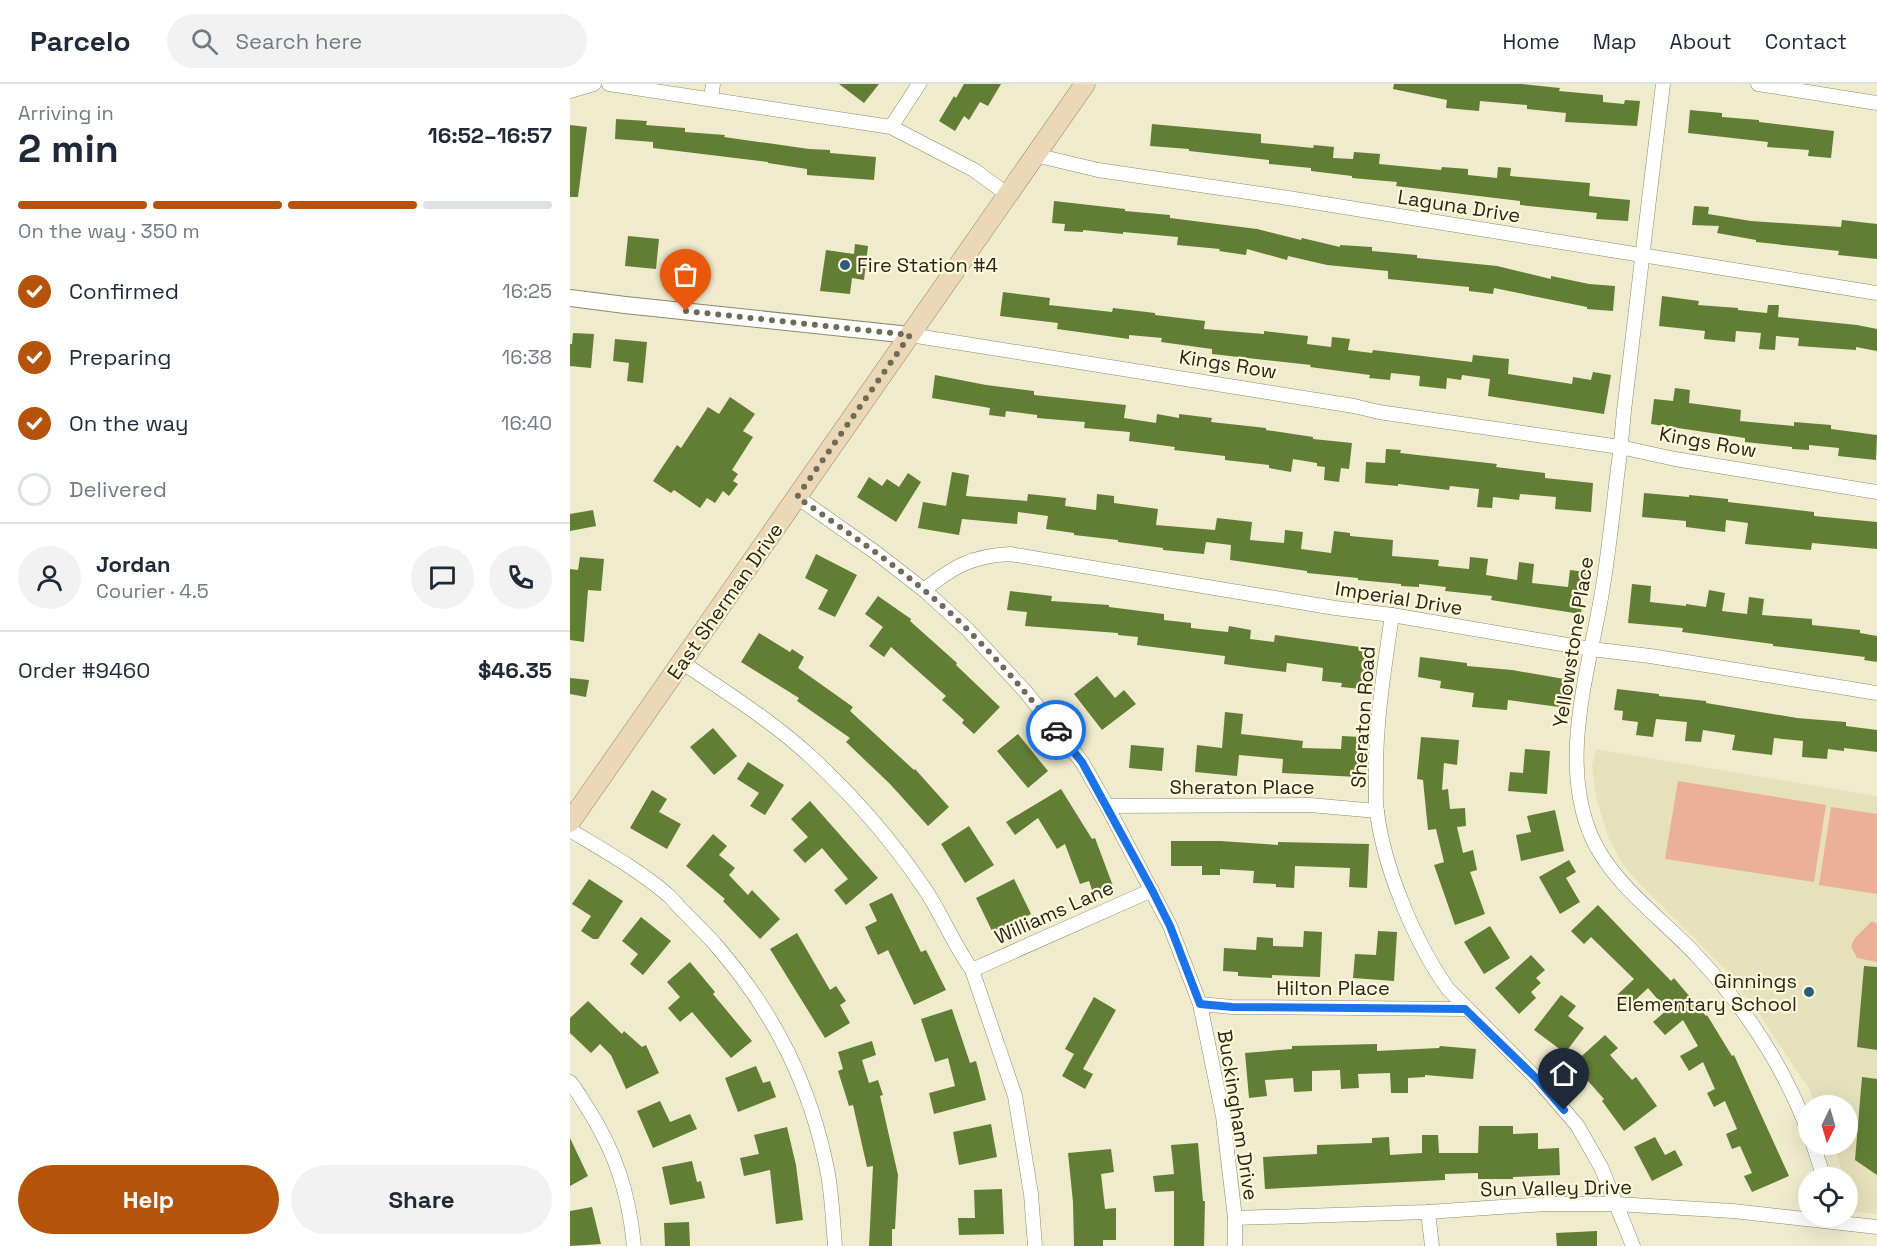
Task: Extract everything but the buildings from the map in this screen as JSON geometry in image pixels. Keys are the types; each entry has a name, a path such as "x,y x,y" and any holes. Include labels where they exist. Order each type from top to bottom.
{"main road":[{"name":"East Sherman Drive","path":"570,822 1085,84"}],"street":[{"path":"570,91 594,84"},
{"path":"609,84 891,126 974,170 1007,194"},
{"path":"711,99 713,84"},
{"path":"891,126 919,84"},
{"name":"Yellowstone Place","path":"1663,84 1602,590 1579,723 1575,764 1580,799 1592,837 1605,861 1647,908 1699,958 1730,994 1758,1031 1784,1077 1798,1108"},
{"path":"1758,84 1877,103"},
{"name":"Laguna Drive","path":"1035,155 1108,172 1288,198 1877,293"},
{"name":"Kings Row","path":"570,298 910,335 1343,404 1379,412 1620,447 1675,459 1877,492"},
{"name":"Buckingham Drive","path":"797,497 875,552 924,590 967,628 1025,691 1082,762 1170,926 1200,1004 1223,1116 1235,1218 1235,1246"},
{"name":"Imperial Drive","path":"924,590 953,568 991,555 1010,554 1335,608 1392,615 1591,649 1650,656 1877,693"},
{"name":"Sheraton Road","path":"1392,615 1382,681 1376,756 1377,811 1386,856 1411,924 1437,975 1465,1009 1538,1080 1577,1125 1601,1167 1633,1246"},
{"path":"683,663 754,711 811,757 850,795 925,889 961,956 972,970 1015,1096 1031,1194 1035,1246"},
{"name":"Sheraton Place","path":"1107,806 1310,805 1377,811"},
{"path":"570,830 670,896 740,973 764,1008 790,1056 817,1126 828,1176 835,1246"},
{"name":"Williams Lane","path":"972,970 1152,890"},
{"name":"Hilton Place","path":"1200,1004 1232,1007 1465,1009"},
{"path":"570,1082 605,1136 628,1200 634,1246"},
{"name":"Sun Valley Drive","path":"1235,1218 1616,1203 1798,1217"},
{"path":"1428,1212 1432,1246"},
{"name":"Sun Valley Drive","path":"1858,1224 1877,1227"}],"shaded area":[{"name":"Ginnings Elementary School","path":"1596,749 1877,796 1877,1214 1858,1212 1858,1167 1841,1167 1837,1155 1858,1155 1858,1095 1812,1095 1760,1015 1724,968 1636,880 1622,863 1609,839 1597,801 1592,766"},
{"path":"1678,781 1826,805 1814,882 1665,859"},
{"path":"1831,807 1877,814 1877,894 1819,885"},
{"path":"1872,921 1877,924 1877,962 1857,958 1851,946 1855,938"}],"way so far":[{"path":"686,311 910,335 797,497 875,552 924,590 967,628 1025,691 1056,730"}],"place":[{"name":"Fire Station #4","path":"845,265"},
{"name":"Ginnings Elementary School","path":"1809,992"}],"route":[{"path":"1056,730 1082,762 1152,890 1170,926 1200,1004 1232,1007 1465,1009 1538,1080 1564,1110"}]}
